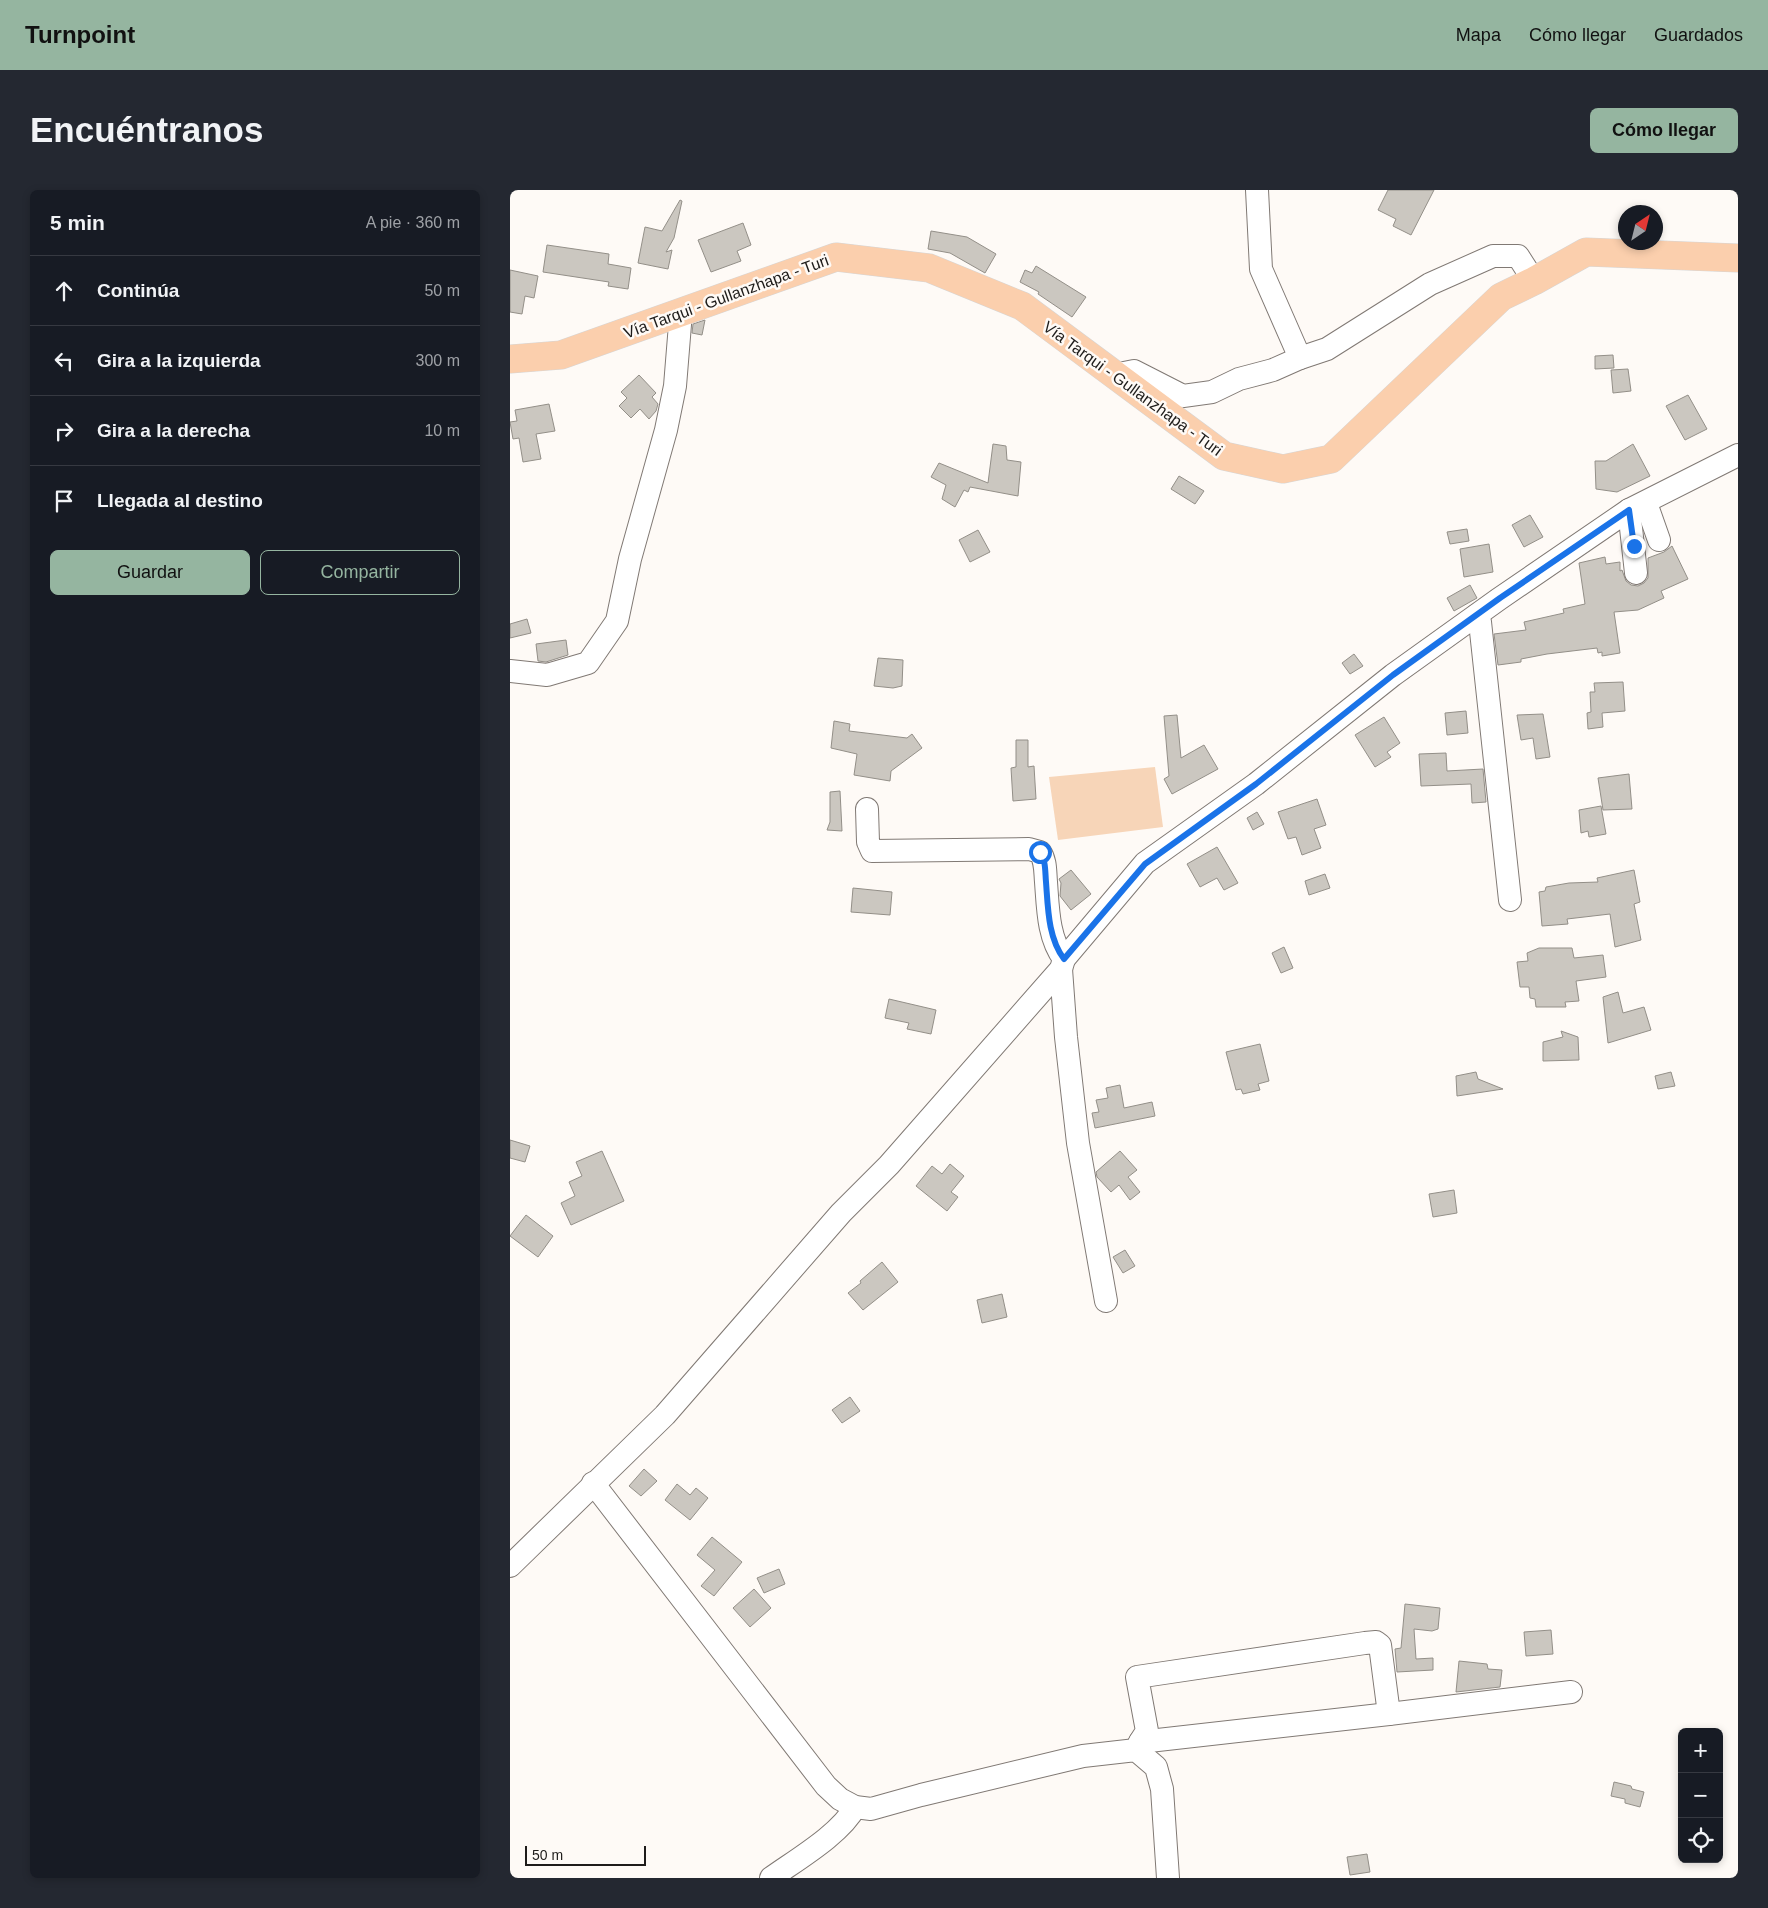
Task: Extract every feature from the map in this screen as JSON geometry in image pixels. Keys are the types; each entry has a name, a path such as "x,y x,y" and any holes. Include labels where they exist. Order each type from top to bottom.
{"main road":[{"name":"Vía Tarqui - Gullanzhapa - Turi","path":"510,359 561,355 836,257 929,268 1022,306 1224,456 1283,469 1331,459 1500,297 1586,252 1738,258"}],"street":[{"path":"1257,190 1260,269 1300,358"},
{"path":"1114,375 1134,371 1183,396 1212,392 1240,379 1273,370 1327,349 1430,284 1494,256 1518,256 1534,280"},
{"path":"510,671 547,675 588,663 617,621 630,559 670,413 675,386 681,312"},
{"path":"510,1566 593,1483 665,1415 841,1213 890,1164 1062,964 1145,864 1256,784 1393,675 1477,615 1638,506 1738,455"},
{"path":"1638,506 1659,540"},
{"path":"1636,573 1638,506"},
{"path":"1477,615 1480,622 1510,900"},
{"path":"867,810 868,842 872,851 1029,849 1040,852 1044,858 1053,940 1062,964 1066,1037 1078,1143 1106,1301"},
{"path":"593,1483 826,1786 840,1799 855,1808 871,1809 1083,1756 1138,1746 1571,1692"},
{"path":"1138,1746 1147,1731 1137,1677 1365,1643 1376,1642 1380,1645 1389,1714"},
{"path":"1138,1746 1156,1767 1162,1789 1168,1878"},
{"path":"771,1878 836,1830 851,1815 855,1808"}],"shaded area":[{"path":"1155,767 1163,827 1058,840 1049,777"}],"building":[{"path":"1388,190 1434,190 1411,235 1393,226 1396,219 1378,210"},
{"path":"680,200 682,201 674,238 666,252 672,250 668,269 638,263 645,227 662,231"},
{"path":"743,223 751,245 737,251 741,261 711,272 698,240"},
{"path":"931,231 967,237 996,254 985,273 950,253 928,249"},
{"path":"547,245 609,254 608,264 631,268 628,289 608,286 609,282 543,272"},
{"path":"1036,266 1086,297 1072,317 1038,294 1039,292 1020,282 1025,270 1032,273"},
{"path":"510,270 538,276 534,298 525,296 522,314 510,312"},
{"path":"705,320 702,335 692,333 693,324"},
{"path":"1613,355 1614,368 1595,369 1595,356"},
{"path":"1628,369 1631,391 1613,393 1611,370"},
{"path":"639,375 656,393 652,397 658,404 656,411 649,419 640,409 631,418 619,406 627,398 621,392"},
{"path":"1688,395 1707,429 1685,440 1666,406"},
{"path":"549,404 555,431 536,434 541,459 523,462 519,438 513,439 510,422 517,421 515,410"},
{"path":"993,444 1006,446 1007,460 1021,462 1018,496 970,487 968,492 964,490 955,507 942,499 946,485 931,477 939,463 988,483"},
{"path":"1633,444 1650,476 1617,492 1596,489 1595,461 1606,461"},
{"path":"1179,476 1204,491 1195,504 1171,489"},
{"path":"1530,515 1543,537 1524,547 1512,525"},
{"path":"1467,529 1469,541 1450,544 1447,532"},
{"path":"978,530 990,552 970,562 959,540"},
{"path":"1489,544 1493,572 1464,577 1460,549"},
{"path":"1672,546 1688,579 1661,591 1664,598 1638,610 1614,612 1620,653 1602,656 1602,652 1598,653 1597,648 1547,654 1521,659 1521,662 1498,665 1494,634 1526,630 1524,622 1564,613 1563,609 1585,604 1579,563 1605,557 1606,564 1620,562 1620,571 1622,570 1626,581 1631,585 1638,586 1648,578 1648,558 1664,552"},
{"path":"1470,585 1477,598 1454,611 1447,598"},
{"path":"527,619 531,633 510,638 510,624"},
{"path":"566,640 568,655 546,662 538,661 536,644"},
{"path":"1354,654 1363,666 1350,674 1342,663"},
{"path":"878,658 903,660 902,686 893,688 874,686"},
{"path":"1623,682 1625,711 1602,713 1603,727 1588,729 1587,713 1591,712 1590,692 1595,692 1594,683"},
{"path":"1466,711 1468,733 1447,735 1445,713"},
{"path":"1543,714 1550,757 1536,759 1533,738 1521,740 1517,715"},
{"path":"1177,715 1181,758 1204,745 1218,769 1172,794 1164,779 1169,776 1164,716"},
{"path":"1384,717 1400,743 1387,752 1391,757 1375,767 1355,735"},
{"path":"834,721 850,724 849,731 907,738 912,734 922,748 891,771 890,781 854,775 857,754 831,748"},
{"path":"1016,740 1028,740 1028,767 1034,766 1036,799 1013,801 1011,768 1016,767"},
{"path":"1446,753 1447,771 1483,769 1486,802 1472,803 1471,784 1421,786 1419,754"},
{"path":"1629,774 1632,809 1603,810 1598,778"},
{"path":"840,791 842,831 827,830 830,822 830,792"},
{"path":"1317,799 1326,825 1314,829 1321,848 1302,855 1296,837 1288,839 1278,812"},
{"path":"1601,806 1606,834 1589,837 1588,831 1581,833 1579,810"},
{"path":"1257,812 1264,824 1253,830 1247,818"},
{"path":"1217,847 1238,883 1224,890 1217,878 1200,887 1187,864"},
{"path":"1071,870 1091,894 1071,910 1060,896 1061,883 1059,879"},
{"path":"1634,870 1640,902 1634,904 1641,940 1615,947 1610,914 1567,919 1568,924 1542,926 1539,892 1545,891 1546,887 1569,883 1598,882 1597,878"},
{"path":"1325,874 1330,888 1309,895 1305,881"},
{"path":"853,888 892,892 890,915 851,912"},
{"path":"1284,947 1293,968 1281,973 1272,953"},
{"path":"1539,948 1572,948 1574,958 1603,955 1606,977 1576,981 1579,1001 1565,1002 1566,1007 1536,1007 1535,999 1530,998 1529,987 1520,987 1517,962 1528,961 1527,953"},
{"path":"1618,992 1623,1013 1644,1007 1651,1030 1608,1043 1603,997"},
{"path":"889,999 936,1010 931,1034 907,1029 909,1023 885,1018"},
{"path":"1561,1031 1578,1037 1579,1060 1543,1061 1543,1042 1563,1037"},
{"path":"1260,1044 1269,1081 1258,1084 1260,1090 1243,1094 1241,1089 1236,1090 1226,1052"},
{"path":"1476,1072 1478,1079 1503,1089 1457,1096 1456,1076"},
{"path":"1671,1072 1675,1086 1658,1089 1655,1076"},
{"path":"1120,1085 1124,1108 1152,1102 1155,1116 1095,1128 1092,1113 1099,1112 1096,1100 1108,1098 1106,1088"},
{"path":"510,1140 530,1146 525,1162 510,1158"},
{"path":"602,1151 624,1201 571,1225 561,1203 575,1196 569,1182 582,1176 576,1162"},
{"path":"1120,1151 1137,1170 1128,1177 1140,1192 1130,1200 1119,1185 1111,1192 1097,1177 1096,1172"},
{"path":"950,1164 964,1176 951,1192 958,1197 947,1211 916,1186 932,1166 942,1174"},
{"path":"1454,1190 1457,1213 1433,1217 1429,1194"},
{"path":"526,1215 553,1236 538,1257 510,1236"},
{"path":"1125,1250 1135,1266 1123,1273 1113,1257"},
{"path":"882,1262 898,1282 863,1310 848,1293"},
{"path":"1002,1294 1007,1317 982,1323 977,1300"},
{"path":"850,1397 860,1411 842,1423 832,1410"},
{"path":"644,1469 657,1481 641,1496 629,1486"},
{"path":"677,1484 690,1495 696,1488 708,1498 690,1520 665,1500"},
{"path":"712,1537 742,1562 714,1596 701,1586 715,1570 697,1555"},
{"path":"779,1569 785,1584 764,1593 757,1578"},
{"path":"754,1589 771,1608 750,1627 733,1608"},
{"path":"1405,1604 1440,1608 1438,1629 1432,1631 1414,1629 1416,1659 1433,1658 1433,1670 1397,1672 1395,1649 1401,1648"},
{"path":"1551,1630 1553,1654 1526,1656 1524,1632"},
{"path":"1459,1661 1487,1664 1488,1669 1502,1670 1500,1687 1456,1692"},
{"path":"1614,1782 1631,1786 1632,1789 1644,1792 1640,1807 1625,1803 1625,1799 1611,1796"},
{"path":"1367,1854 1370,1872 1350,1875 1347,1857"}],"route":[{"path":"1040,852 1044,858 1053,940 1064,959 1145,864 1256,784 1393,675 1500,598 1629,510 1634,546"}]}
